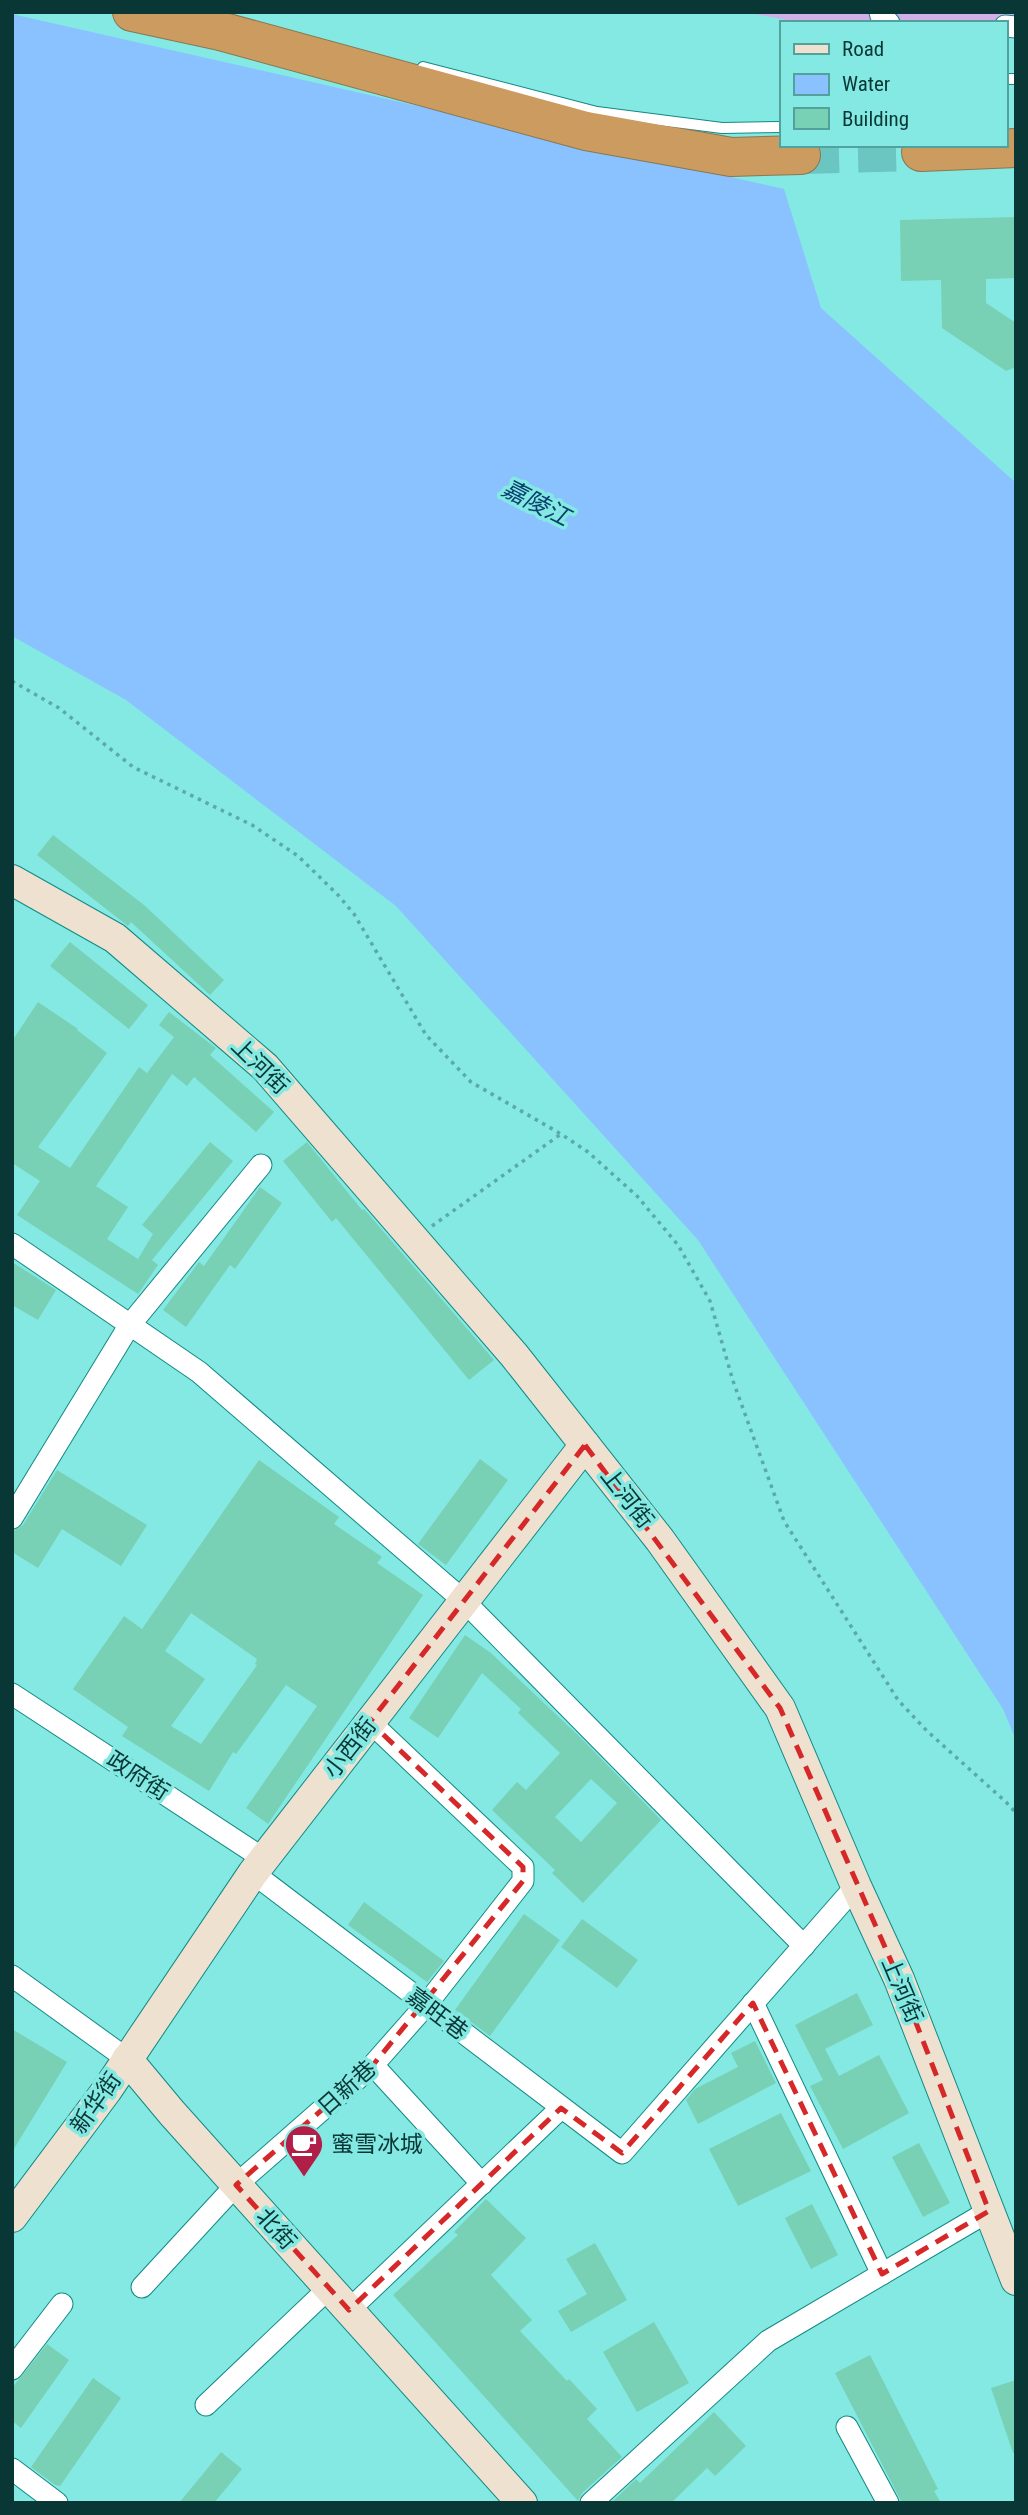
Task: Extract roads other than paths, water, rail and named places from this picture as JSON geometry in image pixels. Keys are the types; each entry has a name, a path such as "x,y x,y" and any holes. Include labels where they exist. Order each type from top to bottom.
{"highway":[{"path":"132,12 220,32 586,131 731,156 780,144"},
{"path":"921,152 1016,148"}],"street":[{"name":"上河街","path":"12,880 116,939 265,1067 514,1355 660,1540 780,1708 899,1979 1016,2280"},
{"path":"12,1518 129,1326 261,1165"},
{"path":"12,1244 199,1372 464,1601 804,1946"},
{"name":"小西街","path":"127,2059 258,1866 585,1445"},
{"name":"政府街","path":"12,1694 258,1866"},
{"name":"日新巷","path":"142,2287 236,2185 373,2065 426,2006 523,1881 523,1867 370,1722"},
{"name":"嘉旺巷","path":"258,1866 426,2006 622,2153 753,2003"},
{"path":"856,1886 753,2003 882,2274"},
{"name":"北街","path":"12,1976 127,2059 236,2185 522,2503"},
{"name":"新华街","path":"12,2183 89,2080 127,2059"},
{"name":"新华街","path":"12,2217 127,2059"},
{"path":"373,2065 482,2183"},
{"path":"349,2311 561,2108"},
{"path":"591,2503 768,2341 989,2211"},
{"path":"206,2405 328,2287"},
{"path":"12,2369 61,2304"},
{"path":"847,2427 888,2503"},
{"path":"12,2469 57,2503"}],"lane":[{"path":"414,64 597,112 722,128 780,139"}],"water":[{"name":"嘉陵江","path":"12,14 784,189 821,308 1016,483 1016,1740 1003,1709 698,1240 396,906 126,700 12,636"}],"tunnel":[{"path":"801,155 921,152"}],"place":[{"name":"蜜雪冰城","path":"304,2178"}]}
